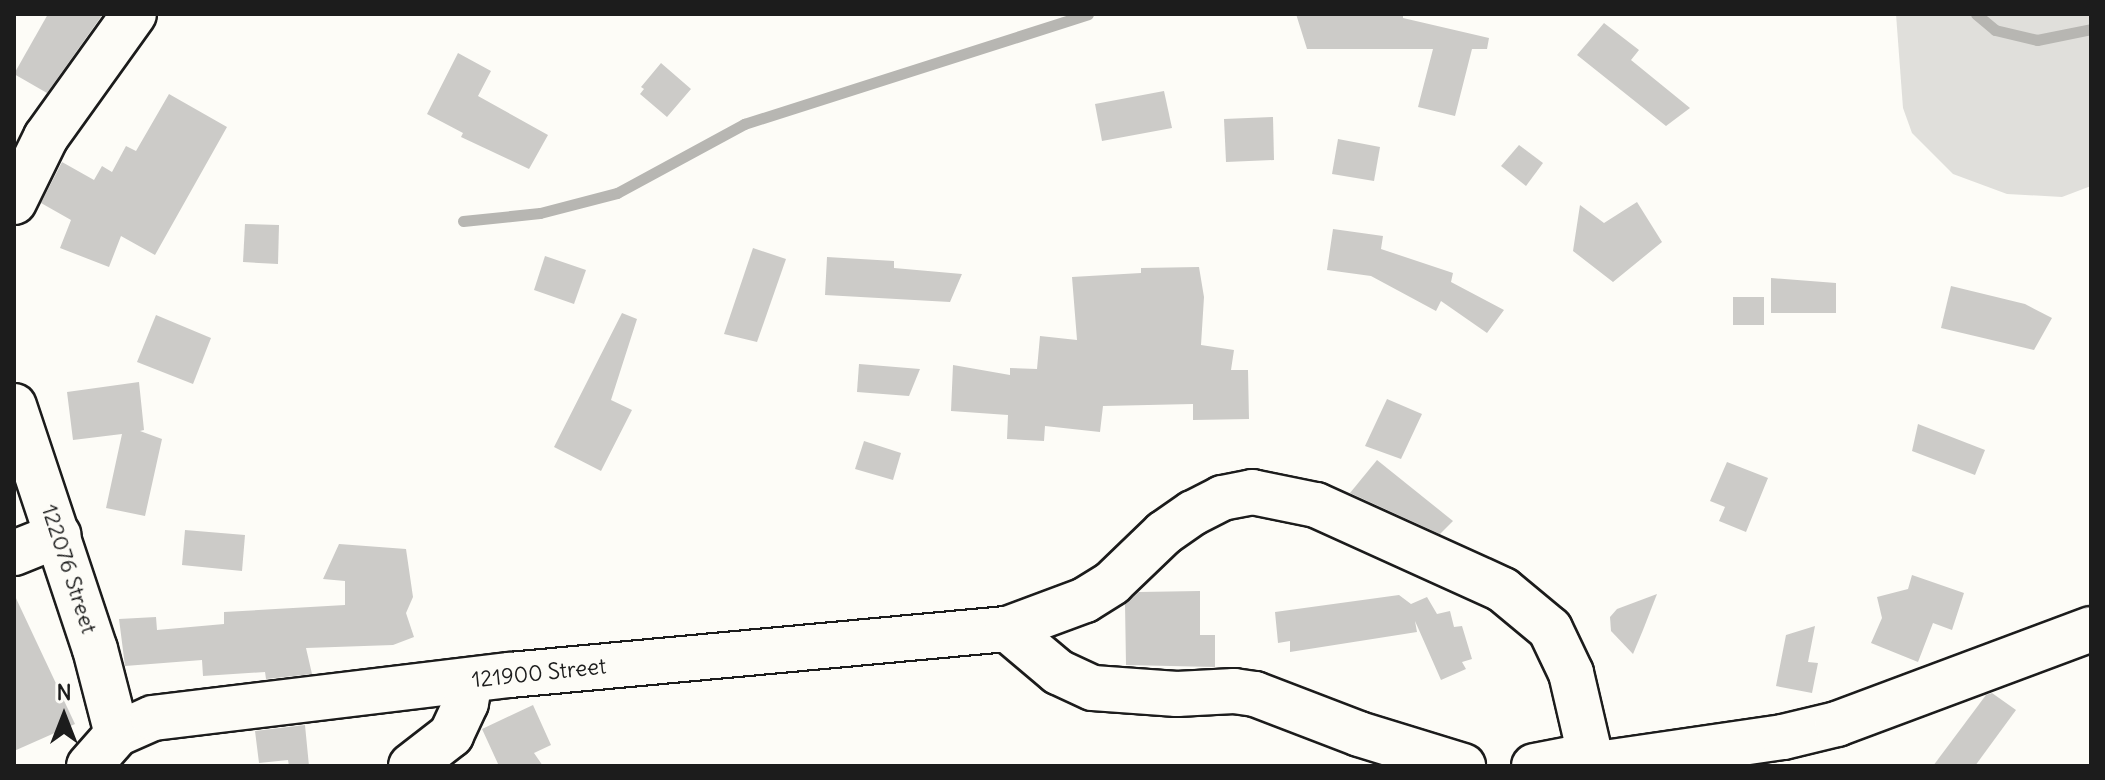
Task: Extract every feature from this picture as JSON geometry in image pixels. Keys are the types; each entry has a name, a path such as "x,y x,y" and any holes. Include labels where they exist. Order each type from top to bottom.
{"street":[{"path":"14,202 46,137 134,14"},
{"name":"122076 Street","path":"14,406 95,649 103,750"},
{"name":"121900 Street","path":"103,750 153,718 470,680 1007,629 1085,600 1112,583 1164,533 1222,498 1252,492 1304,502 1503,590 1550,629 1571,673 1588,764"},
{"path":"14,553 59,535"},
{"path":"1007,629 1058,672 1093,688 1255,694 1359,734 1463,766"},
{"path":"1534,766 1575,758 1588,764 1783,737 1837,724 2091,629"},
{"path":"411,766 451,735 466,703 470,680"}],"shaded area":[{"path":"1896,14 2091,14 2091,186 2062,197 2007,194 1953,174 1912,133 1903,108"}],"building":[{"path":"48,14 103,14 47,93 14,74"},
{"path":"1296,14 1403,14 1403,18 1489,38 1487,49 1472,49 1455,116 1418,107 1433,49 1307,49"},
{"path":"1604,23 1639,50 1631,60 1690,108 1666,126 1577,55"},
{"path":"458,53 491,71 478,96 548,135 529,169 461,137 463,133 427,114"},
{"path":"661,63 691,89 667,117 640,94 644,89 641,87"},
{"path":"1164,91 1172,128 1102,141 1095,104"},
{"path":"169,94 227,127 155,255 121,236 109,267 60,248 71,220 41,203 62,162 94,180 102,166 112,172 126,146 136,151"},
{"path":"1273,117 1274,160 1226,162 1224,119"},
{"path":"1338,139 1380,147 1374,181 1332,174"},
{"path":"1519,145 1543,163 1526,186 1501,166"},
{"path":"1637,202 1662,242 1613,282 1573,251 1580,205 1604,223"},
{"path":"245,224 279,225 278,264 243,262"},
{"path":"1333,229 1383,236 1381,249 1453,273 1451,282 1504,310 1487,333 1441,301 1436,311 1371,276 1327,270"},
{"path":"753,248 786,259 757,342 724,334"},
{"path":"545,256 586,270 574,304 534,290"},
{"path":"827,257 894,261 894,268 962,274 950,302 825,295"},
{"path":"1199,267 1204,297 1201,345 1234,350 1231,370 1248,370 1249,419 1193,420 1193,404 1103,406 1100,432 1045,426 1044,441 1007,439 1008,415 951,411 953,365 1010,375 1010,368 1037,369 1040,336 1077,340 1072,277 1141,273 1141,268"},
{"path":"1771,278 1836,283 1836,313 1771,313"},
{"path":"1951,286 2025,304 2052,318 2034,350 1941,328"},
{"path":"1733,297 1764,297 1764,325 1733,325"},
{"path":"622,313 637,319 611,400 632,410 601,471 554,447"},
{"path":"156,315 211,338 193,384 137,362"},
{"path":"859,364 920,369 909,396 857,392"},
{"path":"139,382 144,430 140,431 162,439 145,516 106,508 122,434 73,440 67,392"},
{"path":"1387,399 1422,414 1401,459 1365,446"},
{"path":"1918,424 1985,450 1975,475 1912,451"},
{"path":"864,441 901,453 893,480 855,469"},
{"path":"1377,460 1453,521 1440,534 1350,493"},
{"path":"1727,462 1768,478 1746,532 1719,521 1725,507 1710,501"},
{"path":"185,530 245,535 242,571 182,565"},
{"path":"339,544 406,549 413,597 406,613 414,637 393,645 306,648 312,674 266,679 265,672 203,676 202,660 125,666 119,619 156,617 157,630 224,624 224,612 345,605 345,581 323,579"},
{"path":"1912,575 1964,593 1952,630 1933,623 1918,662 1871,643 1882,618 1877,597 1908,589"},
{"path":"1200,591 1200,635 1215,635 1215,667 1126,665 1125,604 1139,592"},
{"path":"14,594 75,724 14,751"},
{"path":"1657,594 1633,654 1611,631 1610,617 1617,609"},
{"path":"1399,595 1411,604 1427,597 1437,614 1450,611 1454,627 1462,626 1472,659 1462,662 1466,669 1441,680 1415,621 1417,632 1290,652 1290,641 1278,643 1275,612"},
{"path":"1815,626 1808,662 1818,663 1812,693 1776,686 1786,635"},
{"path":"1992,693 2016,710 1975,766 1933,766 1986,695"},
{"path":"533,705 551,745 534,753 543,766 499,766 482,729"},
{"path":"305,725 309,766 289,766 288,760 259,763 255,731"}],"waterway":[{"path":"463,221 540,213 617,193 744,124 1088,14"},
{"path":"1976,14 1995,30 2037,40 2091,29"}]}
